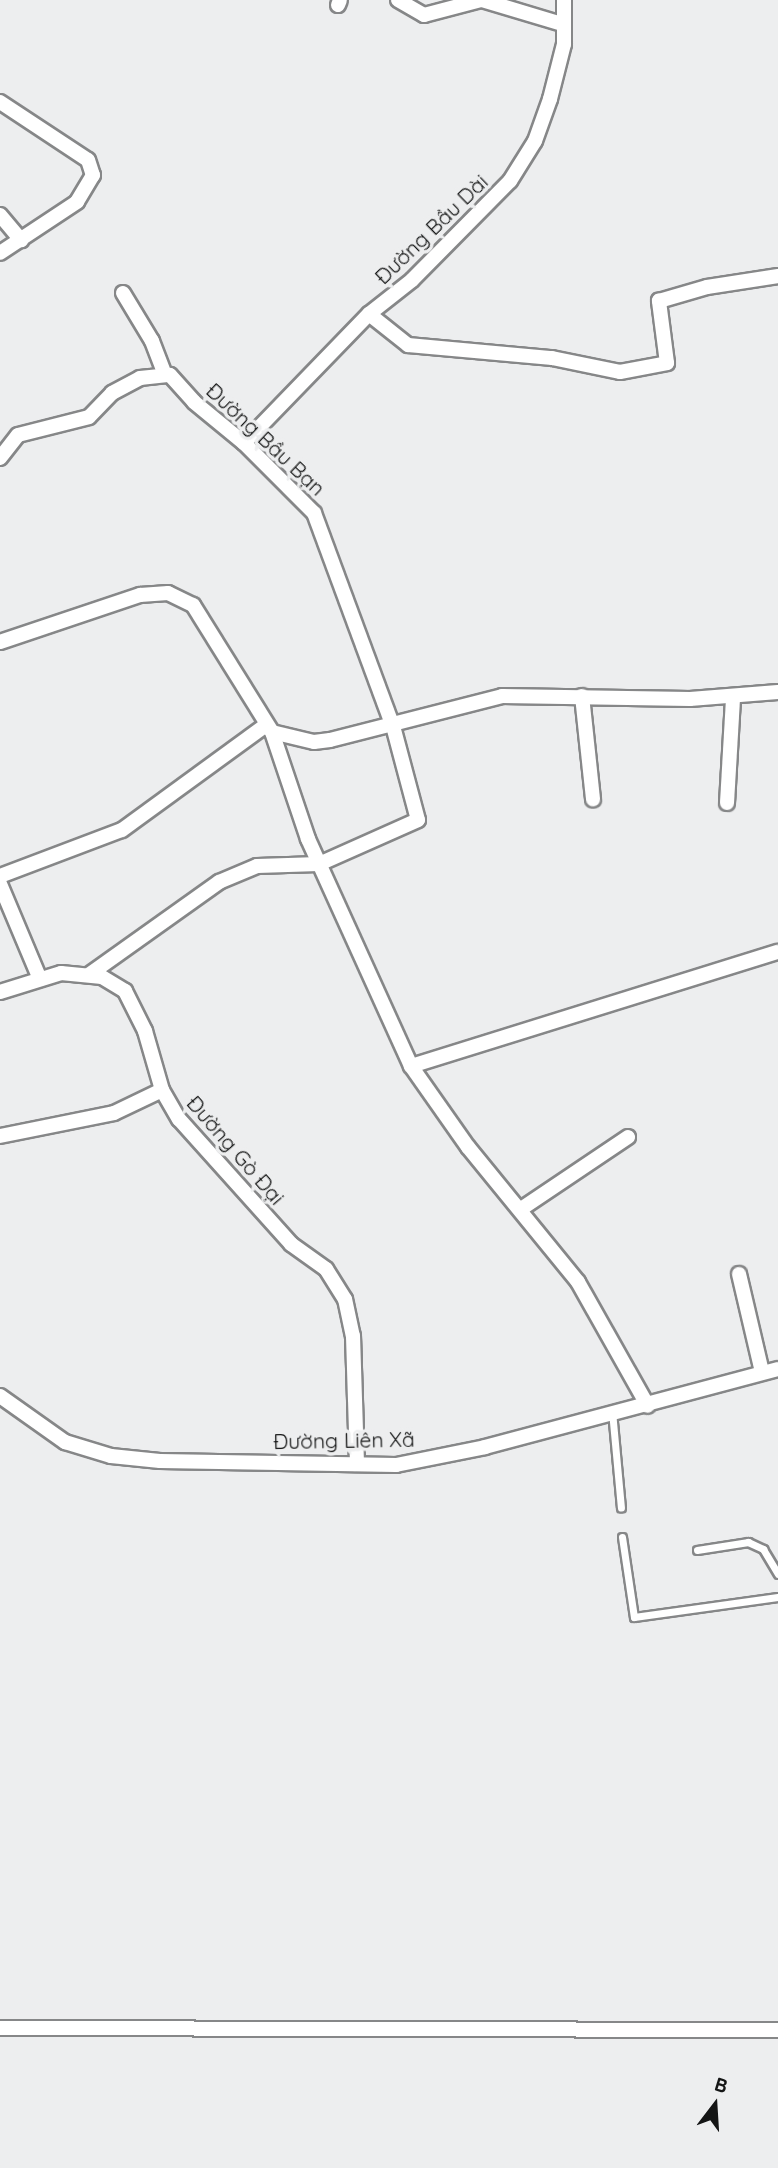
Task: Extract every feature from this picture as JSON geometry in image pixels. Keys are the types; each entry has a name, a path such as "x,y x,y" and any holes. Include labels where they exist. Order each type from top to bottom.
{"street":[{"path":"398,0 424,15 482,0 562,24"},
{"name":"Đường Bầu Dài","path":"244,443 369,314 436,256 523,162 550,99 564,44 564,0"},
{"path":"0,102 88,160 93,175 77,202 0,253"},
{"path":"0,215 21,240"},
{"path":"369,314 408,345 552,358 620,372 667,363 669,355 659,301 707,287 778,276"},
{"path":"0,458 18,435 89,417 112,393 140,378 164,373 152,341 123,293"},
{"name":"Đường Bầu Bạn","path":"164,373 244,443 314,513 393,726 418,820 319,864"},
{"path":"0,642 140,595 179,596 193,605 269,729 319,864 411,1066 468,1147 521,1209 595,1307 648,1406"},
{"path":"0,876 122,830 269,729 314,741 393,726 502,696 733,698 778,692"},
{"path":"582,696 593,799"},
{"path":"727,803 733,698"},
{"path":"90,974 219,882 257,866 319,864"},
{"path":"0,884 40,977"},
{"path":"411,1066 778,952"},
{"name":"Đường Gò Đại","path":"0,992 40,977 90,974 113,980 125,991 145,1031 162,1090 195,1140 291,1244 326,1269 345,1299 353,1336 357,1464"},
{"path":"0,1136 114,1113 162,1090"},
{"path":"521,1209 628,1137"},
{"path":"739,1274 762,1372"},
{"name":"Đường Liên Xã","path":"0,1396 65,1442 111,1456 160,1461 396,1465 444,1457 612,1410 648,1406 778,1369"},
{"path":"0,2028 778,2030"}],"lane":[{"path":"612,1410 621,1508"},
{"path":"622,1537 634,1617 778,1598"},
{"path":"696,1550 748,1542 763,1549 778,1574"}]}
